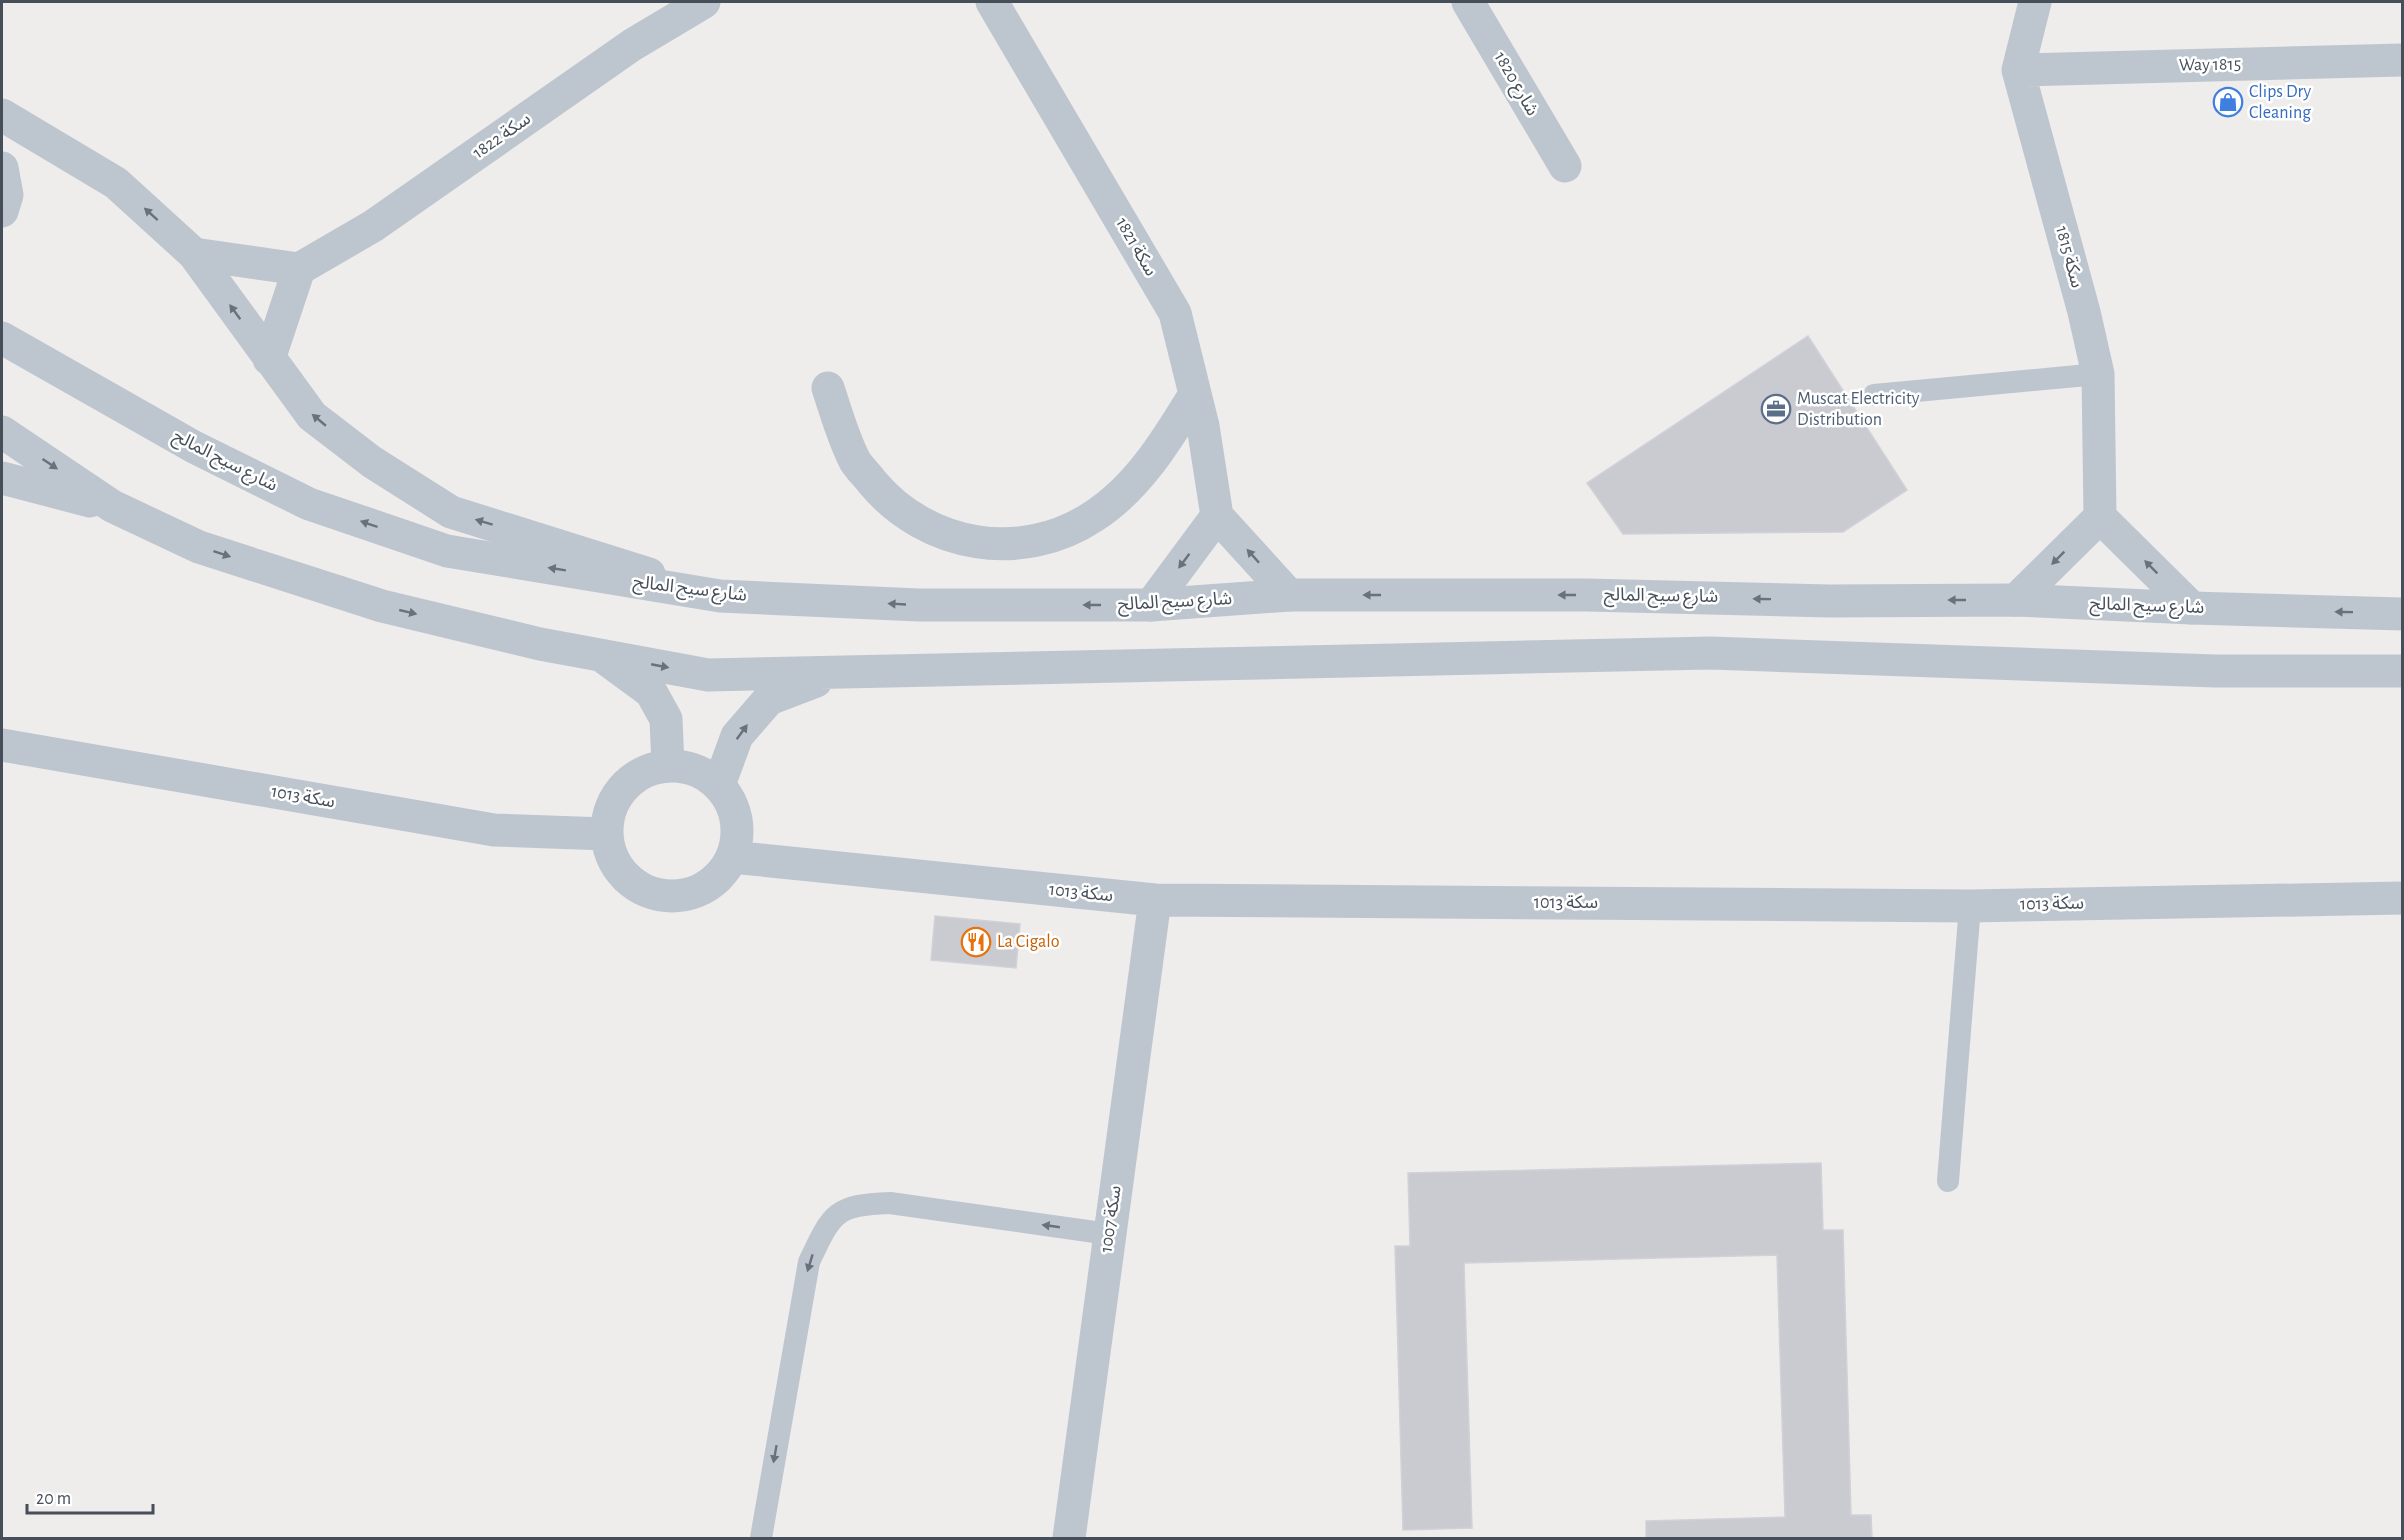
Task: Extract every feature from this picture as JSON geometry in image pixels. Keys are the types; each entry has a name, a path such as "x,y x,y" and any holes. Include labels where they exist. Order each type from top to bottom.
{"street":[{"name":"سكة 1822","path":"299,269 373,226 632,45 704,2"},
{"name":"سكة 1821","path":"992,2 1175,313 1203,426 1217,516"},
{"name":"1820 شارع","path":"1468,2 1565,166"},
{"name":"سكة 1815","path":"2035,2 2018,70 2084,312 2098,374 2100,517"},
{"name":"Way 1815","path":"2018,70 2403,60"},
{"path":"2,115 116,183 194,254 312,416 372,462 451,512 720,596"},
{"path":"2,168 7,195 2,211"},
{"path":"194,254 299,269 269,359"},
{"name":"شارع سيح المالح","path":"2,338 194,447 309,504 447,551 720,596 919,605 1151,605 1289,595 1587,595 1830,601 2016,600 2403,614"},
{"path":"828,388 856,462 887,500 934,531 971,541 1020,545 1056,537 1095,516 1125,490 1160,451 1195,394"},
{"path":"2,432 112,506 199,547 382,606 540,644 708,675 1711,653 2215,671 2403,671"},
{"path":"2,478 112,506"},
{"path":"1151,605 1217,516 1289,595"},
{"path":"2016,600 2100,517 2192,608"},
{"path":"600,655 651,692 666,719 668,766"},
{"path":"719,785 737,735 769,699 838,673"},
{"name":"سكة 1013","path":"2,745 494,830 606,834"},
{"path":"668,766 690,768 719,785 732,804 737,835 732,857 720,874 702,889 681,896 658,895 643,889 624,876 612,856 606,834 607,820 614,799 628,782 646,771 668,766"},
{"name":"سكة 1013","path":"732,857 1155,900 1970,906 2403,898"},
{"name":"سكة 1007","path":"1069,1539 1155,900"}],"lane":[{"path":"1874,395 2098,374"},
{"path":"1948,1181 1970,906"},
{"path":"761,1539 809,1262 822,1233 839,1212 859,1204 890,1203 1109,1234"}],"building":[{"name":"Muscat Electricity Distribution","path":"1808,336 1907,490 1843,532 1623,534 1587,483"},
{"name":"La Cigalo","path":"935,916 1020,924 1016,968 931,960"},
{"path":"1821,1163 1823,1230 1843,1230 1851,1515 1871,1515 1872,1538 1646,1538 1646,1521 1785,1517 1777,1255 1464,1263 1472,1528 1403,1530 1395,1246 1410,1246 1408,1173"}],"place":[{"name":"Clips Dry Cleaning","path":"2228,102"},
{"name":"Muscat Electricity Distribution","path":"1776,409"},
{"name":"La Cigalo","path":"976,942"}]}
